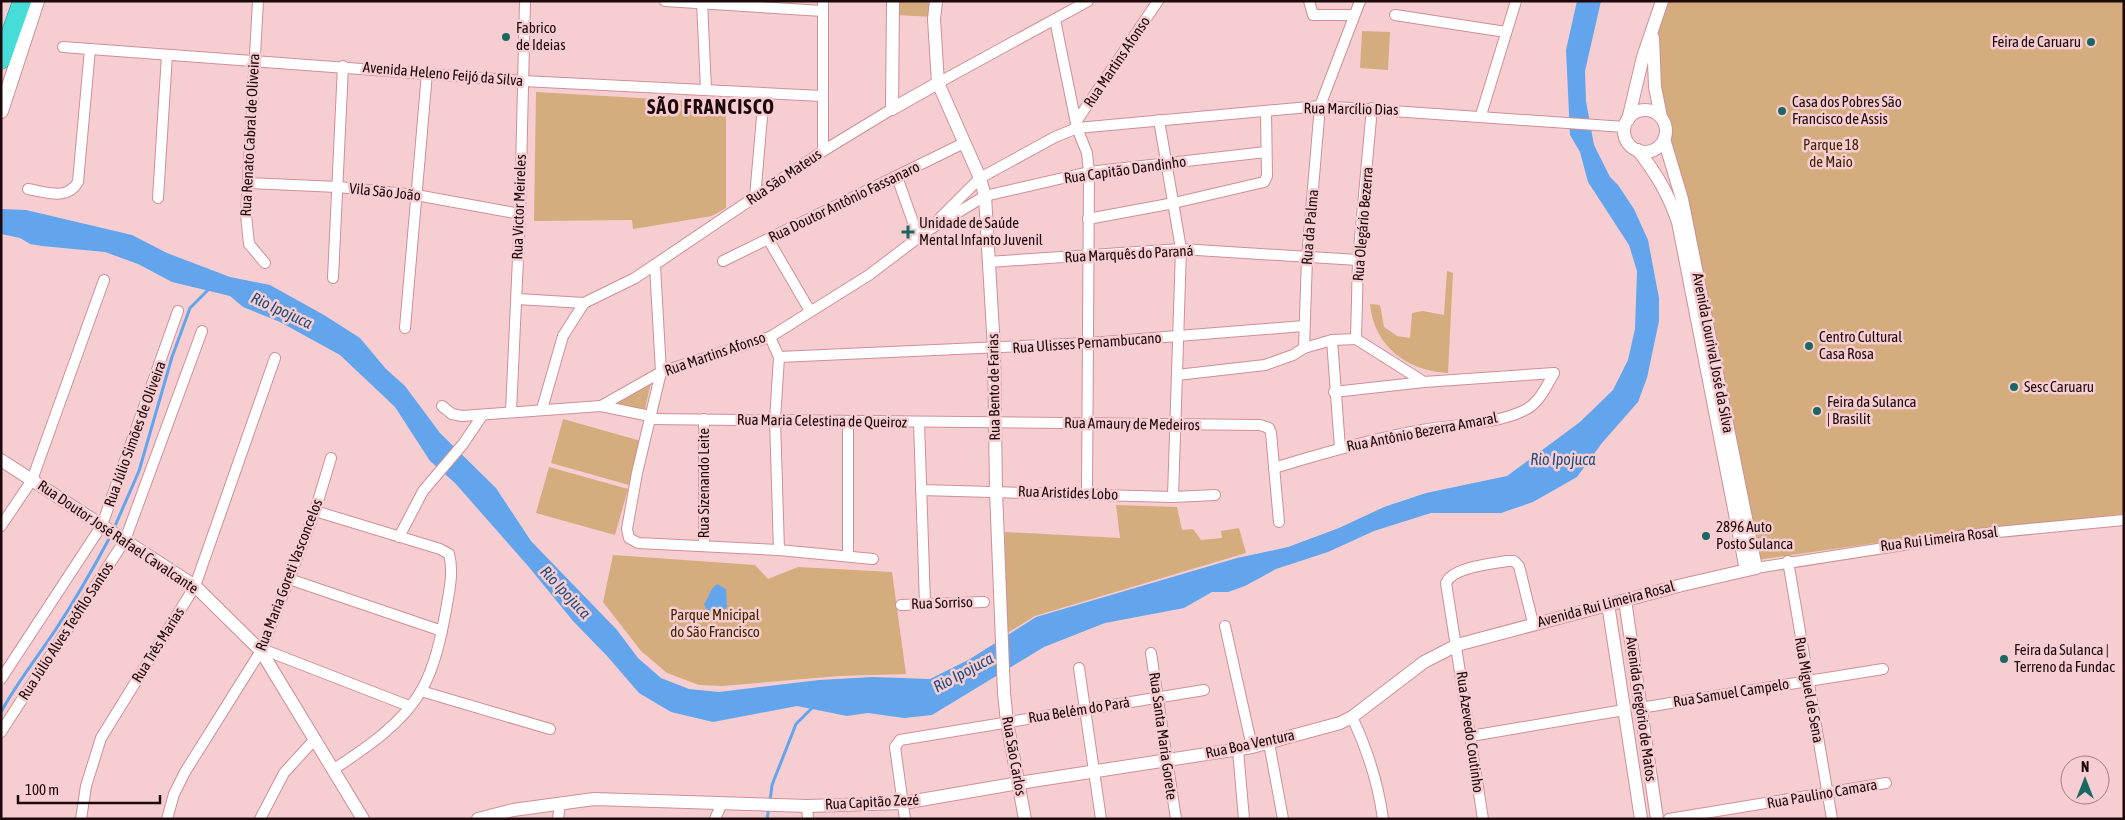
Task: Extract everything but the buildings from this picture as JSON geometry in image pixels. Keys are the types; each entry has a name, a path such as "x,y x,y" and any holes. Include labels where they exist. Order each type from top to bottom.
{"highway":[{"path":"1,60 22,1"}],"main road":[{"path":"1,111 37,1"}],"street":[{"name":"Rua Renato Cabral de Oliveira","path":"258,1 246,230 252,248 265,263"},
{"name":"Rua Victor Meireles","path":"511,412 520,214 525,1"},
{"path":"665,1 823,6 823,150"},
{"path":"892,109 893,1"},
{"path":"936,1 934,19 938,83"},
{"name":"Rua Martins Afonso","path":"442,406 456,415 482,416 542,409 601,406 661,372 770,337 869,275 922,233 980,178 1076,125 1158,1"},
{"name":"Rua da Palma","path":"1304,348 1307,258 1320,106 1353,15 1360,1"},
{"path":"1481,115 1516,1"},
{"path":"1626,124 1634,88 1662,1"},
{"path":"702,2 706,90"},
{"path":"1309,2 1313,16 1353,15"},
{"name":"Rua São Mateus","path":"584,303 618,288 655,266 823,150 892,109 1055,20 1082,3"},
{"path":"1395,15 1506,32"},
{"path":"1055,20 1076,125 1087,153 1089,172 1087,257 1090,344 1086,423 1087,494"},
{"name":"Avenida Lourival José da Silva","path":"1653,26 1652,57 1661,118 1666,128 1664,139 1682,199 1751,569"},
{"name":"Avenida Heleno Feijó da Silva","path":"63,47 343,66 523,81 822,96"},
{"path":"28,190 60,194 68,192 78,182 90,49"},
{"path":"158,198 166,54"},
{"path":"333,278 343,66"},
{"path":"405,328 427,73"},
{"name":"Rua Bento de Farias","path":"938,83 980,178 985,196 994,349 994,424 1000,597"},
{"path":"755,197 764,94"},
{"name":"Rua Marcílio Dias","path":"1076,125 1266,112 1320,106 1481,115 1598,126 1626,124"},
{"name":"Rua Olegário Bezerra","path":"1356,339 1358,260 1372,108"},
{"path":"1626,124 1632,115 1644,110 1650,111 1661,118"},
{"path":"1088,219 1174,203 1266,180 1266,112"},
{"path":"1159,120 1181,249 1173,497"},
{"name":"Avenida Lourival José da Silva","path":"1626,124 1627,141 1638,150 1657,175 1670,196 1678,222 1751,569"},
{"path":"1638,150 1651,151 1661,144 1664,139"},
{"name":"Rua Doutor Antônio Fassanaro","path":"723,261 897,177 964,142"},
{"name":"Rua Capitão Dandinho","path":"985,196 1089,172 1266,152"},
{"path":"897,177 922,233"},
{"name":"Vila São João","path":"248,183 338,187 416,195 520,214"},
{"name":"Rua Martins Afonso","path":"922,233 985,196"},
{"path":"768,240 810,312"},
{"name":"Rua Marquês do Paraná","path":"988,262 1087,257 1181,249 1358,260"},
{"path":"655,266 661,372 649,417 627,528 629,538 638,543 778,550 848,555 873,559"},
{"path":"1,526 32,480 104,280"},
{"path":"516,299 584,303 563,336 542,409"},
{"name":"Rua Júlio Simões de Oliveira","path":"1,679 102,525 178,311"},
{"name":"Rua Ulisses Pernambucano","path":"779,356 1090,344 1304,326"},
{"name":"Rua Júlio Alves Teófilo Santos","path":"1,732 125,540 202,332"},
{"path":"770,337 779,356 775,420 778,550"},
{"path":"1177,375 1265,365 1293,355 1304,348 1332,340 1356,339 1424,382"},
{"path":"1332,340 1334,392 1340,448"},
{"name":"Rua Três Marias","path":"81,819 86,786 101,738 195,586 275,358"},
{"name":"Rua Antônio Bezerra Amaral","path":"1274,468 1340,448 1399,434 1513,415 1532,405 1541,396 1554,373 1424,382"},
{"path":"1334,392 1424,382"},
{"name":"Rua Maria Celestina de Queiroz","path":"601,406 649,417 994,424"},
{"path":"399,536 423,491 463,444 482,416"},
{"name":"Rua Sizenando Leite","path":"704,419 704,546"},
{"path":"848,421 848,555"},
{"path":"919,422 924,604"},
{"name":"Rua Amaury de Medeiros","path":"994,424 1260,425 1269,428 1272,437 1274,468"},
{"name":"Rua Maria Goreti Vasconcelos","path":"167,819 174,794 185,772 262,650 315,511 331,458"},
{"name":"Rua Doutor José Rafael Cavalcante","path":"1,460 195,586 262,650 363,819"},
{"path":"1274,468 1279,522"},
{"name":"Rua Aristides Lobo","path":"921,490 1173,497 1215,495"},
{"path":"315,511 399,536 449,554 452,575 442,631 421,691 379,737 334,769"},
{"name":"Rua Rui Limeira Rosal","path":"1751,569 1788,561 1967,535 2124,520"},
{"name":"Rua Azevedo Coutinho","path":"1483,819 1446,583 1451,575 1458,572 1506,560 1514,561 1519,566 1533,623"},
{"name":"Rua Miguel de Sena","path":"1788,561 1832,819"},
{"name":"Avenida Rui Limeira Rosal","path":"1457,644 1533,623 1751,569"},
{"path":"290,579 442,631"},
{"name":"Rua São Carlos","path":"1000,597 1006,722 1025,819"},
{"name":"Avenida Gregório de Matos","path":"1625,600 1657,819"},
{"name":"Rua Sorriso","path":"901,605 984,602"},
{"name":"Avenida Gregório de Matos","path":"1608,604 1641,819"},
{"path":"1225,626 1252,747"},
{"name":"Rua Boa Ventura","path":"1019,783 1166,759 1238,750 1340,723 1352,717 1405,675 1457,644"},
{"path":"262,650 409,706"},
{"name":"Rua Santa Maria Gorete","path":"1151,653 1176,819"},
{"path":"1079,668 1101,819"},
{"name":"Rua Samuel Campelo","path":"1640,708 1883,669"},
{"name":"Rua Belém do Pará","path":"903,803 894,748 896,743 905,737 1204,690"},
{"path":"421,691 550,729"},
{"path":"1471,736 1624,710"},
{"path":"1352,717 1368,750 1376,778 1383,819"},
{"path":"260,819 284,773 315,739"},
{"path":"1269,743 1283,819"},
{"path":"1238,750 1244,819"},
{"name":"Rua Capitão Zezé","path":"478,819 513,810 594,799 782,803 807,806 903,803 1019,783"},
{"name":"Rua Paulino Camara","path":"1669,819 1886,783"},
{"path":"716,819 722,803"},
{"path":"903,803 905,819"},
{"path":"558,819 560,804"},
{"path":"807,806 808,819"}],"green space":[{"path":"896,1 934,1 934,17 896,15"},
{"name":"Parque 18 de Maio","path":"1669,1 2124,1 2124,514 1910,538 1757,560 1663,102 1658,63 1658,39 1663,14"},
{"path":"1362,31 1390,32 1388,70 1360,68"},
{"path":"536,92 726,103 726,208 712,216 633,229 632,220 534,221"},
{"path":"1447,271 1453,273 1448,373 1420,367 1407,362 1396,354 1378,333 1370,304 1380,305 1384,327 1397,336 1410,338 1412,313 1423,311 1444,315"},
{"path":"652,378 644,413 610,404"},
{"path":"563,419 641,441 629,485 551,463"},
{"path":"549,467 628,489 615,535 536,513"},
{"path":"1116,505 1177,507 1182,530 1193,529 1201,540 1222,538 1221,531 1239,528 1246,553 1035,616 1006,634 1005,532 1120,538"},
{"name":"Parque Mnicipal do São Francisco","path":"613,555 755,565 768,579 798,567 892,572 906,674 839,676 722,686 699,685 667,673 641,651 603,602"}],"water":[{"name":"Rio Ipojuca","path":"1577,1 1601,1 1585,71 1586,101 1594,145 1610,177 1618,185 1634,209 1648,240 1659,298 1659,321 1647,378 1638,402 1602,443 1577,477 1533,502 1501,513 1431,513 1374,531 1328,552 1276,569 1245,586 1228,592 1212,592 1184,608 1105,623 1044,647 932,715 904,718 868,713 847,716 797,706 713,722 671,712 639,693 573,621 528,566 455,483 430,461 395,407 340,355 280,322 243,307 230,296 172,282 138,264 105,252 30,244 20,238 1,234 1,209 26,210 132,235 167,253 230,277 270,285 324,315 360,338 386,369 405,386 440,433 496,488 531,541 617,630 638,658 661,678 689,689 719,692 819,680 872,677 930,679 970,659 1036,617 1237,558 1288,547 1339,528 1384,507 1426,493 1507,476 1580,422 1613,390 1628,360 1635,329 1637,271 1629,245 1588,182 1580,152 1570,135 1566,50"},
{"path":"717,584 726,589 727,607 716,614 707,611 704,604"}],"waterway":[{"path":"115,526 139,471 172,357 190,308 208,290"},
{"path":"1,712 69,609 110,537"},
{"path":"770,801 772,785 796,724 813,707"},
{"path":"767,819 769,807"}],"place":[{"name":"Fabrico de Ideias","path":"506,37"},
{"name":"Feira de Caruaru","path":"2091,42"},
{"name":"Casa dos Pobres São Francisco de Assis","path":"1782,111"},
{"name":"Unidade de Saúde Mental Infanto Juvenil","path":"908,232"},
{"name":"Centro Cultural Casa Rosa","path":"1809,346"},
{"name":"Sesc Caruaru","path":"2014,387"},
{"name":"Feira da Sulanca | Brasilit","path":"1817,411"},
{"name":"2896 Auto Posto Sulanca","path":"1706,536"},
{"name":"Feira da Sulanca | Terreno da Fundac","path":"2004,659"}],"district":[{"name":"SÃO FRANCISCO","path":"711,107"}]}
